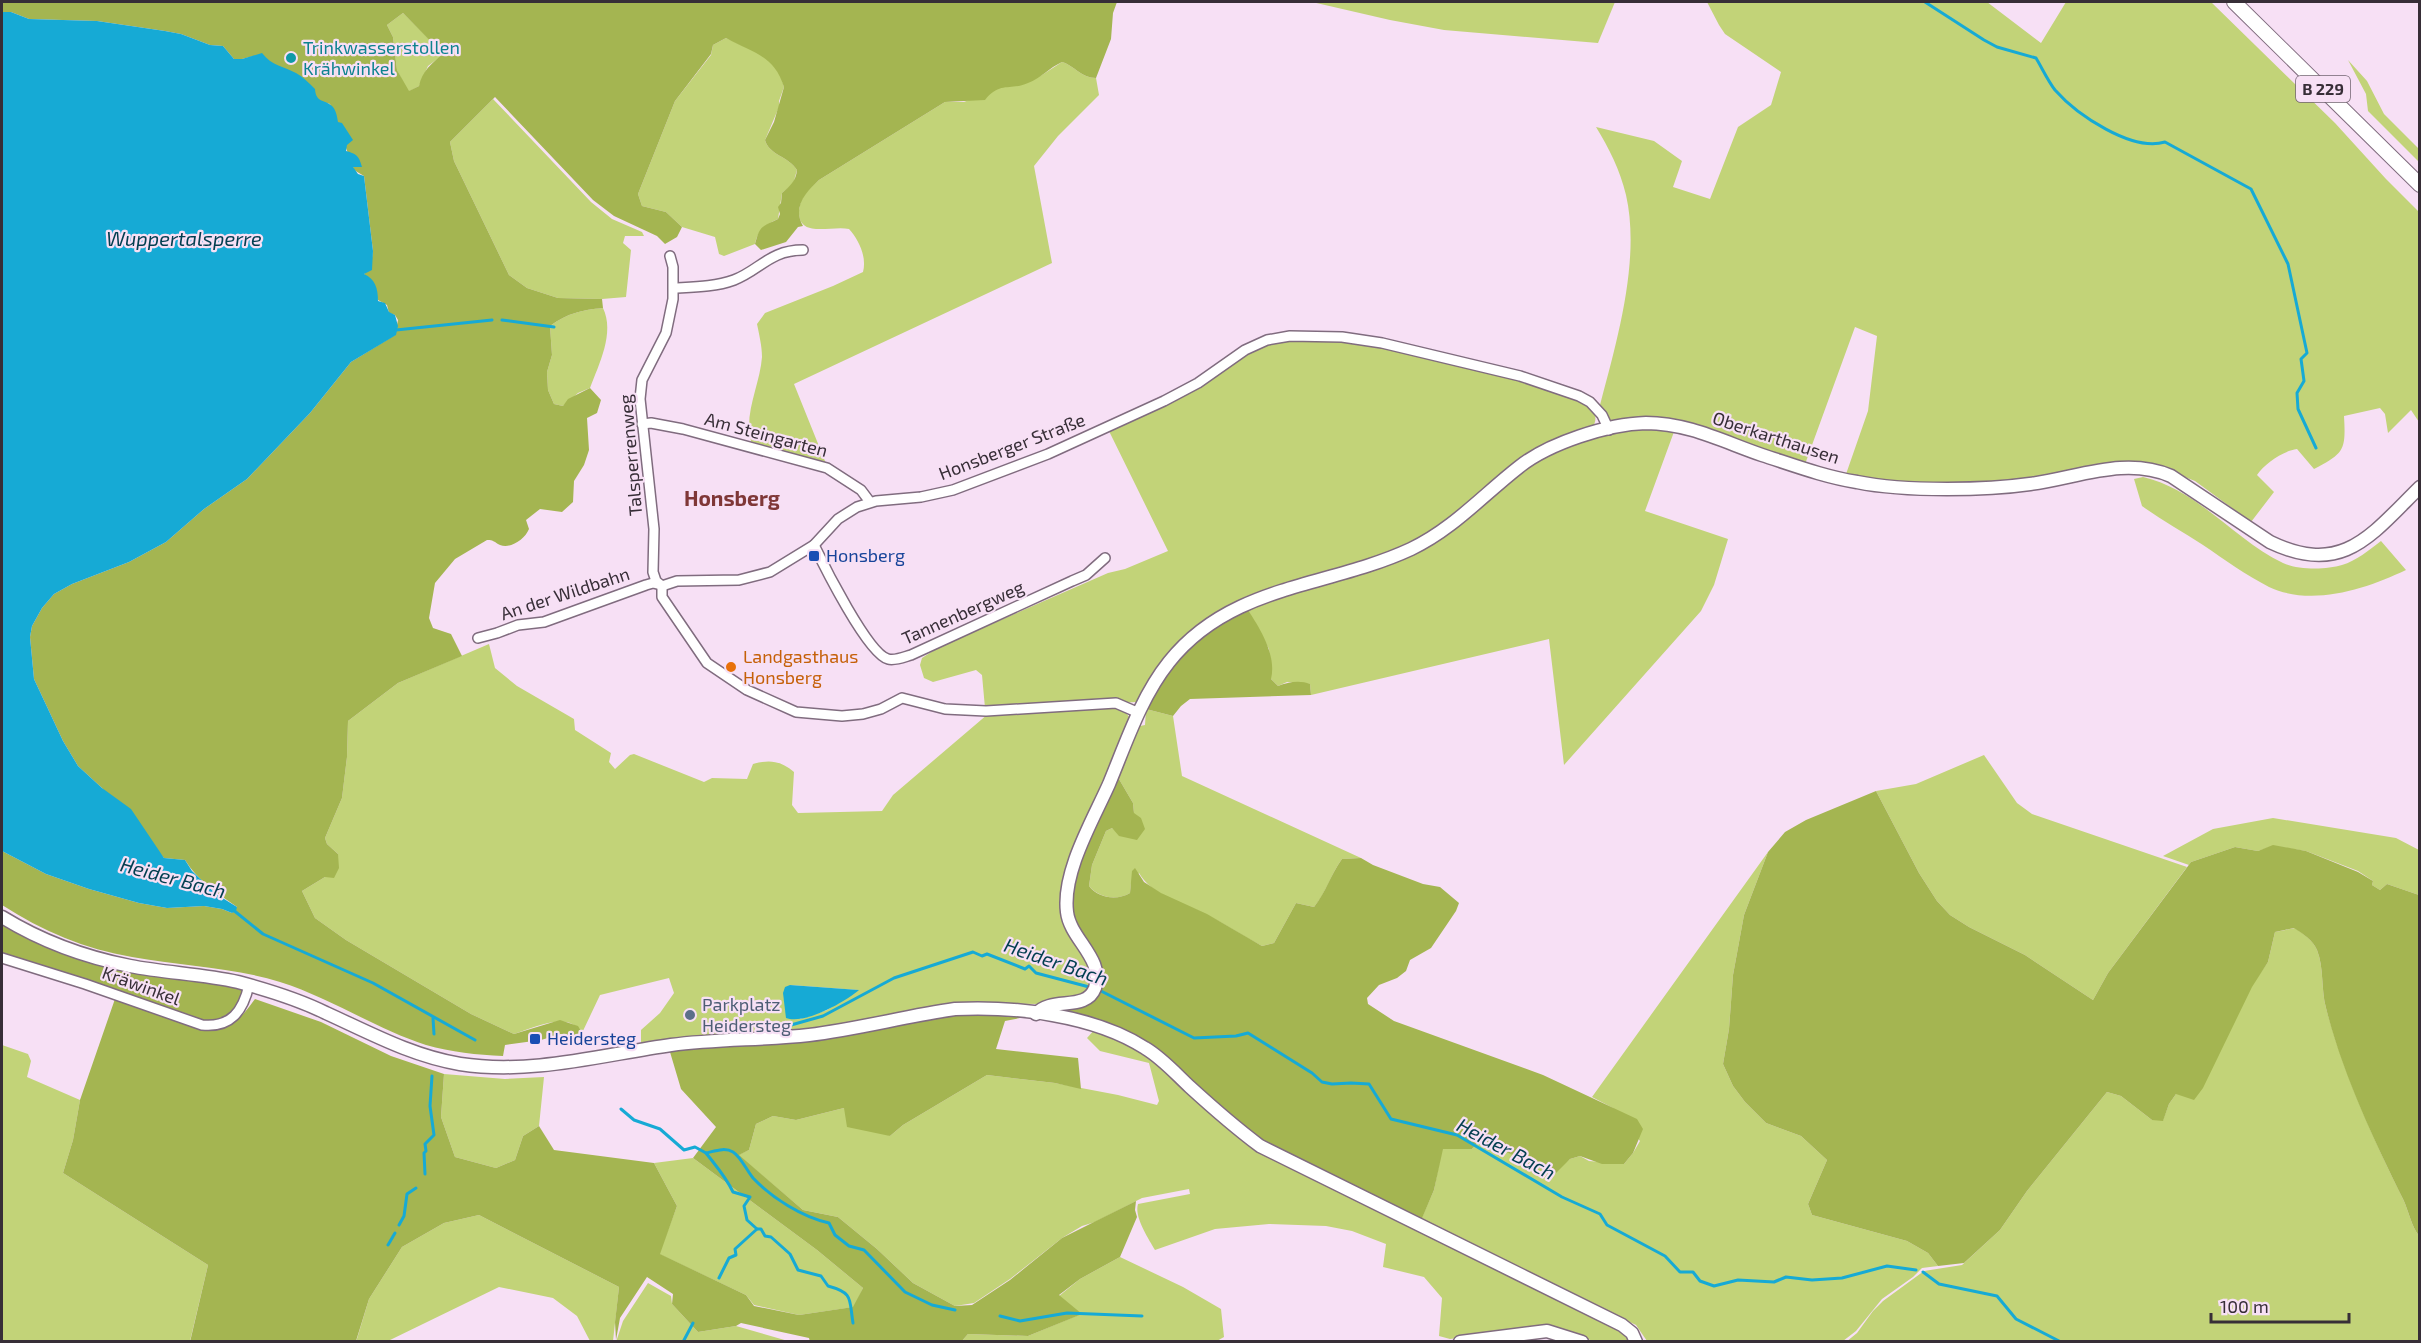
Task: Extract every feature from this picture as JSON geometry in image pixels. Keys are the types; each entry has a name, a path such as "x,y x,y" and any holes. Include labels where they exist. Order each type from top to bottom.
{"main road":[{"name":"B 229","path":"2234,2 2420,185"},
{"name":"Oberkarthausen","path":"1036,1014 1045,1006 1082,1000 1095,988 1094,964 1070,925 1066,905 1070,883 1078,853 1139,713 1153,685 1170,660 1197,633 1230,611 1273,592 1376,564 1414,547 1444,530 1472,509 1522,464 1567,441 1636,424 1676,425 1858,483 1934,489 1978,489 2031,484 2111,468 2139,467 2157,470 2192,489 2284,549 2318,556 2335,554 2360,543 2420,487"},
{"path":"2,916 37,936 88,956 132,966 249,985 294,999 394,1045 426,1056 461,1064 491,1067 549,1065 704,1041 808,1035 955,1010 992,1009 1036,1014 1091,1025 1146,1048 1214,1109 1260,1146 1622,1325 1632,1333 1636,1341"},
{"path":"1460,1341 1547,1331 1582,1341"}],"street":[{"path":"674,288 722,284 737,279 768,258 803,250"},
{"name":"Talsperrenweg","path":"662,586 656,580 653,572 654,529 642,424 642,380 666,333 674,299 670,256"},
{"name":"Honsberger Straße","path":"662,586 677,581 739,580 770,572 814,545 838,519 857,507 870,502 921,497 953,490 1048,454 1190,388 1245,350 1267,340 1290,336 1342,337 1382,343 1520,376 1585,399 1599,411 1609,430"},
{"name":"Am Steingarten","path":"642,424 651,423 683,429 827,468 861,490 870,502"},
{"name":"Tannenbergweg","path":"814,545 839,593 866,637 880,655 893,659 911,655 1072,582 1086,575 1105,558"},
{"name":"An der Wildbahn","path":"478,638 518,625 544,622 653,583 662,586"},
{"path":"662,586 662,597 707,663 747,690 796,712 842,716 862,714 881,709 902,698 945,708 986,711 1100,702 1116,703 1139,713"},
{"name":"Kräwinkel","path":"2,958 202,1025 217,1024 237,1014 244,1004 249,985"}],"green space":[{"path":"2,2 1117,2 1113,13 1111,39 1096,78 1086,76 1062,62 1033,81 1000,88 985,100 945,102 819,180 802,200 799,212 803,226 798,227 786,242 761,250 755,244 758,234 765,226 778,219 780,214 778,207 782,193 794,180 797,170 770,149 765,140 774,122 784,87 780,76 768,61 726,38 713,45 711,54 675,101 638,194 642,206 666,212 682,227 677,237 665,244 657,236 614,216 593,200 495,97 450,142 454,161 509,275 527,288 558,298 602,299 603,308 575,313 550,326 552,355 547,372 548,390 554,404 563,406 568,399 590,388 601,400 597,413 587,418 589,450 584,465 574,481 573,502 562,512 540,509 526,520 529,529 527,533 521,540 509,546 487,540 455,559 435,583 429,618 433,628 451,634 462,656 398,683 348,721 342,798 325,838 327,844 338,854 339,868 334,878 325,877 302,891 315,918 346,940 471,1014 514,1034 560,1020 578,1026 582,1033 578,1040 561,1034 541,1040 505,1045 503,1056 464,1053 426,1045 389,1031 317,996 280,982 244,973 115,954 64,938 2,905 2,851 46,874 139,903 167,908 204,906 232,913 237,907 215,892 185,860 164,858 102,788 78,766 63,741 34,679 30,637 32,626 42,608 54,594 72,584 129,562 166,542 204,509 247,479 310,413 351,362 395,335 398,320 395,315 389,313 387,305 378,300 364,274 371,265 373,251 364,176 354,170 330,104 320,101 281,68 269,62 262,54 234,59 223,46 210,45 181,34 97,21 29,19 11,12 2,12","holes":["403,13 443,54 431,64 419,86 409,91 397,70 393,37 387,25"]},
{"path":"1312,2 1615,2 1598,43 1444,30"},
{"path":"1707,2 1987,2 2041,43 2066,2 2211,2 2335,123 2419,212 2419,422 2411,410 2388,433 2385,414 2380,408 2344,416 2343,444 2341,450 2332,459 2314,469 2297,449 2280,455 2260,471 2257,475 2274,492 2251,522 2195,481 2172,472 2073,475 1934,487 1845,477 1868,411 1877,336 1855,327 1804,467 1684,429 1609,428 1599,409 1619,330 1629,275 1630,220 1621,177 1596,127 1654,141 1682,161 1673,187 1710,199 1738,127 1771,105 1781,72 1725,34"},
{"path":"403,13 444,54 428,66 419,86 408,92 397,70 393,37 387,25"},
{"path":"726,38 763,55 781,76 784,87 779,107 765,140 770,149 797,170 793,184 782,193 778,219 763,228 755,244 724,256 719,254 715,237 682,227 666,212 642,206 638,194 675,101 711,55 713,45"},
{"path":"2348,60 2367,81 2384,114 2419,149 2419,162 2368,111 2366,94"},
{"path":"1062,62 1086,76 1096,78 1099,95 1058,136 1034,166 1052,263 794,384 827,466 753,447 749,425 750,413 762,357 757,324 765,313 863,272 864,260 861,249 849,229 810,228 800,220 801,201 806,193 819,180 945,102 964,102 1003,86 1015,86 1042,75"},
{"path":"493,99 591,202 612,219 642,232 644,236 625,236 623,243 631,250 626,297 558,298 527,288 509,275 454,161 450,142"},
{"path":"603,308 607,338 590,388 578,393 563,406 554,404 548,390 547,372 552,355 550,326 575,313"},
{"path":"1290,338 1334,340 1376,346 1509,377 1541,386 1587,405 1594,413 1595,422 1592,429 1548,449 1414,546 1239,605 1138,702 985,708 982,675 976,670 933,682 924,678 920,665 922,658 939,647 1108,573 1125,569 1168,551 1108,429 1248,351 1267,343"},
{"path":"1623,428 1675,429 1645,511 1728,539 1714,585 1701,611 1564,765 1549,639 1311,695 1310,684 1287,682 1278,686 1271,679 1269,649 1246,607 1445,531 1550,454"},
{"path":"2143,477 2163,483 2199,504 2265,553 2283,563 2312,568 2342,565 2357,558 2381,541 2406,570 2374,583 2339,593 2303,595 2286,593 2269,587 2142,506 2134,479"},
{"path":"1246,607 1266,641 1271,660 1271,679 1278,686 1294,682 1310,684 1311,695 1190,699 1173,716 1146,709 1166,672 1189,644"},
{"path":"489,644 495,668 517,686 574,719 575,730 611,753 609,762 615,769 634,754 704,782 712,778 747,779 753,764 775,762 794,772 792,805 798,813 882,811 893,795 988,714 1095,705 1123,708 1129,717 1131,727 1078,849 1094,972 1087,994 1040,1004 974,1003 852,1022 800,1033 779,1031 720,1034 641,1044 641,1030 660,1013 674,993 669,978 600,995 582,1033 576,1026 559,1022 514,1034 471,1014 346,940 315,918 302,891 325,877 338,854 327,844 325,838 342,798 348,721 398,683","holes":["790,985 858,990 827,1010 800,1019"]},
{"path":"1146,709 1173,716 1182,776 1361,858 1342,859 1314,907 1296,903 1274,943 1262,946 1212,918 1169,898 1152,887 1139,873 1131,883 1130,893 1120,897 1103,896 1089,886 1092,865 1106,831 1112,828 1117,832 1134,813 1133,803 1116,774 1140,726 1145,725"},
{"path":"1984,755 2017,803 2032,814 2187,867 2108,973 2093,1000 2025,955 1950,915 1937,901 1919,873 1876,791 1916,784"},
{"path":"1116,774 1133,803 1134,813 1141,818 1145,829 1137,840 1119,836 1112,828 1106,831 1092,865 1089,886 1097,893 1102,896 1119,897 1130,893 1132,871 1135,868 1144,882 1161,893 1207,914 1262,946 1274,943 1296,903 1314,907 1342,859 1361,858 1373,865 1423,884 1440,887 1459,903 1456,911 1431,948 1410,960 1406,971 1397,978 1379,985 1367,998 1368,1004 1394,1021 1543,1075 1637,1119 1643,1129 1633,1153 1624,1164 1602,1164 1580,1156 1570,1159 1554,1175 1480,1139 1472,1149 1443,1149 1434,1190 1420,1223 1260,1146 1153,1054 1041,1008 1076,1002 1096,982 1070,925 1070,883"},
{"path":"1876,791 1919,873 1937,901 1950,915 2025,955 2093,1000 2108,973 2191,862 2235,847 2258,851 2273,845 2306,851 2358,872 2373,881 2372,885 2380,890 2387,884 2419,895 2419,1236 2370,1129 2341,1058 2326,1008 2321,964 2317,950 2310,940 2294,928 2275,932 2268,962 2252,987 2203,1088 2194,1100 2176,1094 2169,1104 2163,1121 2152,1120 2121,1096 2107,1092 2027,1191 2000,1230 1964,1263 1938,1266 1928,1253 1907,1241 1812,1215 1808,1204 1827,1160 1801,1136 1766,1123 1733,1086 1723,1064 1729,1029 1733,975 1744,915 1768,852 1785,832 1806,820"},
{"path":"2273,818 2396,838 2419,850 2419,895 2387,884 2380,890 2372,885 2373,881 2358,871 2306,851 2273,846 2258,851 2235,847 2191,862 2189,865 2163,856 2213,829"},
{"path":"1768,852 1744,915 1733,975 1729,1029 1723,1064 1733,1086 1766,1123 1801,1136 1827,1160 1808,1204 1812,1215 1907,1241 1928,1253 1938,1266 1922,1268 1882,1299 1856,1331 1843,1341 1647,1341 1636,1325 1420,1222 1434,1190 1442,1149 1472,1149 1480,1138 1543,1170 1560,1167 1570,1159 1580,1156 1589,1161 1624,1164 1640,1141 1613,1108 1592,1097"},
{"path":"2,917 58,946 249,985 243,1008 212,1025 2,958"},
{"path":"2295,928 2310,940 2317,950 2321,964 2326,1008 2341,1058 2370,1129 2419,1236 2419,1341 1846,1342 1857,1333 1883,1301 1924,1271 1962,1265 2000,1230 2027,1191 2107,1092 2121,1096 2152,1120 2163,1120 2169,1104 2268,962 2275,932"},
{"path":"116,996 173,1018 203,1025 218,1025 236,1020 255,999 321,1022 391,1056 444,1074 441,1117 455,1157 496,1168 515,1160 523,1136 539,1126 554,1150 654,1163 677,1206 660,1254 746,1295 754,1306 799,1315 853,1307 863,1288 817,1250 693,1158 716,1127 681,1089 670,1052 935,1016 975,1013 1030,1016 1005,1021 996,1049 1078,1058 1081,1089 1055,1083 987,1075 903,1125 890,1136 847,1127 844,1108 796,1120 773,1116 756,1124 749,1150 739,1155 803,1210 838,1217 913,1283 955,1306 972,1305 1010,1280 1062,1238 1136,1201 1137,1217 1120,1257 1080,1279 1059,1295 1082,1314 1028,1336 968,1334 961,1342 810,1342 809,1338 741,1323 736,1326 698,1332 672,1304 673,1294 647,1277 620,1318 616,1340 615,1322 619,1287 479,1215 444,1223 402,1247 369,1299 356,1341 190,1342 208,1265 63,1173 73,1140 80,1100"},
{"path":"1096,1028 1128,1039 1214,1109 1620,1329 1626,1334 1629,1342 1593,1341 1569,1332 1479,1335 1450,1339 1439,1336 1442,1298 1424,1277 1383,1267 1386,1244 1352,1231 1326,1226 1269,1224 1215,1229 1155,1250 1140,1221 1138,1204 1190,1194 1189,1189 1142,1198 1095,1222 1082,1226 1062,1238 1010,1279 974,1303 955,1306 913,1283 838,1217 803,1210 738,1155 749,1150 756,1124 773,1116 796,1120 844,1108 890,1136 903,1125 987,1075 1055,1083 1157,1105 1159,1101 1149,1063 1100,1051 1087,1038"},
{"path":"2,1045 28,1054 31,1061 27,1077 80,1100 73,1140 63,1173 208,1265 190,1341 2,1341"},
{"path":"444,1074 505,1079 544,1077 539,1126 523,1136 515,1160 496,1168 455,1157 441,1117"},
{"path":"693,1158 817,1250 863,1288 854,1307 799,1315 754,1305 746,1295 659,1254 677,1206 654,1163"},
{"path":"479,1215 619,1287 613,1341 590,1341 577,1316 553,1298 499,1287 388,1341 356,1342 369,1299 402,1247 444,1223"},
{"path":"1120,1257 1183,1287 1221,1309 1224,1337 1215,1342 961,1342 968,1334 1028,1336 1081,1314 1059,1296 1080,1279"},
{"path":"648,1283 671,1296 672,1304 698,1332 736,1326 788,1341 616,1342 623,1321"}],"water":[{"name":"Wuppertalsperre","path":"2,12 11,12 29,19 97,21 181,34 210,45 223,46 234,59 262,53 274,63 301,76 315,89 319,99 332,106 338,122 342,123 353,140 347,145 346,151 357,156 362,167 353,167 358,174 364,176 373,251 372,270 364,274 375,284 378,301 385,303 389,312 395,315 398,326 396,335 351,362 310,413 247,479 204,509 166,542 129,562 72,584 54,594 42,608 32,626 30,637 34,679 63,741 78,766 102,788 131,809 164,858 185,860 192,871 216,894 237,907 232,913 204,906 167,908 139,903 46,874 2,851"},
{"path":"790,985 859,990 824,1011 794,1019 786,1018 783,993 785,987"}],"waterway":[{"path":"1925,2 1997,47 2036,58 2055,90 2077,110 2106,129 2137,142 2152,144 2165,142 2251,189 2288,264 2307,353 2301,359 2304,381 2297,393 2298,409 2316,448"},
{"path":"396,330 492,320"},
{"path":"502,320 554,327"},
{"name":"Heider Bach","path":"232,909 263,934 373,983 475,1040"},
{"name":"Heider Bach","path":"791,1025 823,1016 894,978 973,952 982,956 987,954 1025,969 1029,966 1036,973 1093,988"},
{"name":"Heider Bach","path":"1099,990 1194,1038 1236,1036 1248,1033 1312,1073 1322,1082 1369,1084 1391,1119 1457,1135 1562,1197 1600,1214 1607,1225 1665,1256 1680,1272 1693,1272 1700,1281 1714,1286 1738,1280 1774,1282 1786,1277 1812,1280 1842,1278 1887,1266 1916,1270"},
{"path":"433,1018 434,1034"},
{"path":"425,1174 425,1144 434,1135 430,1106 432,1076"},
{"path":"621,1109 634,1120 660,1129 684,1150 695,1147 706,1153 716,1150 733,1152 753,1178 769,1193 788,1206 829,1223 835,1235 849,1246 864,1250 905,1292 932,1305 955,1310"},
{"path":"706,1153 733,1192 750,1197 744,1206 747,1220 757,1229 735,1249 736,1255 729,1258 719,1278"},
{"path":"399,1225 404,1216 407,1194 416,1188"},
{"path":"757,1229 761,1229 765,1236 771,1237 790,1254 798,1270 821,1276 828,1286 846,1294 849,1298 853,1323"},
{"path":"388,1245 395,1233"},
{"name":"Heider Bach","path":"1923,1272 1939,1284 1997,1296 2016,1319 2061,1342"},
{"path":"1000,1316 1020,1321 1067,1313 1142,1316"},
{"path":"683,1342 693,1323"}],"place":[{"name":"Trinkwasserstollen Krähwinkel","path":"291,58"},
{"name":"Honsberg","path":"814,556"},
{"name":"Landgasthaus Honsberg","path":"731,667"},
{"name":"Parkplatz Heidersteg","path":"690,1015"},
{"name":"Heidersteg","path":"535,1039"}],"district":[{"name":"Honsberg","path":"732,499"}]}
